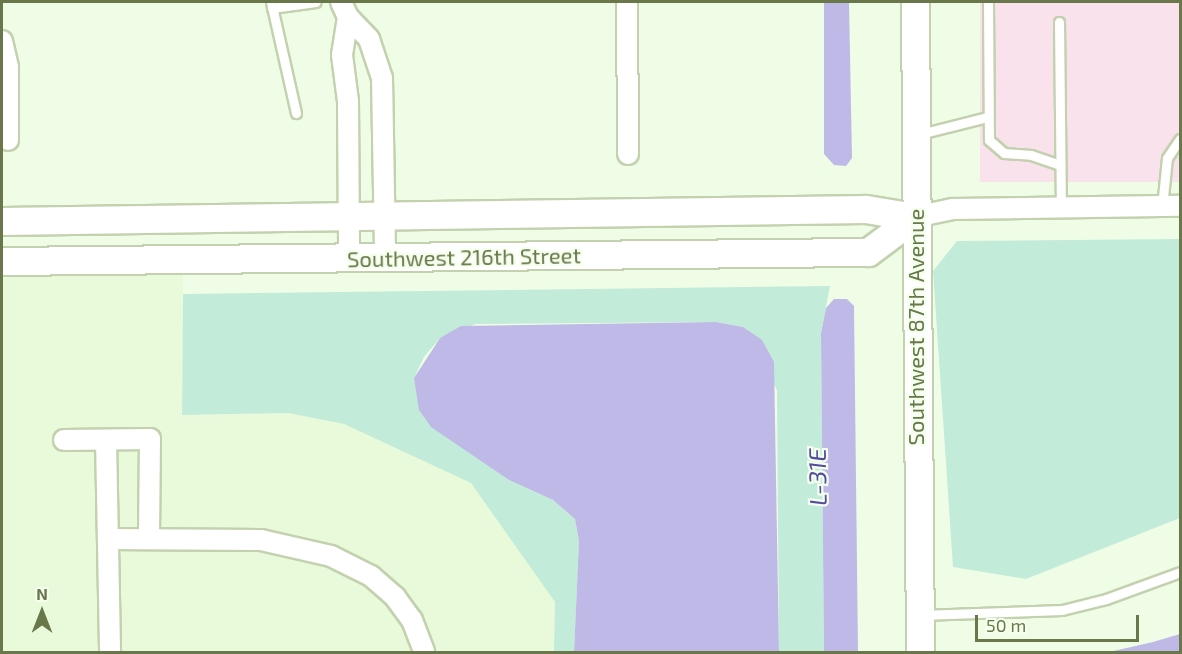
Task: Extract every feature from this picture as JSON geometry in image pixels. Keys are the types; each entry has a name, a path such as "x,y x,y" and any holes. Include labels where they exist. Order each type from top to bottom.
{"street":[{"path":"627,2 628,154"},
{"name":"Southwest 87th Avenue","path":"915,2 920,652"},
{"path":"344,9 342,56 348,102 349,258"},
{"path":"344,9 369,39 380,67 385,258"},
{"path":"2,41 8,67 8,140"},
{"name":"Southwest 216th Street","path":"2,261 868,252 915,218 953,209 1171,206"},
{"name":"Southwest 216th Street","path":"2,220 866,210 915,218"},
{"path":"64,440 150,439 149,539"},
{"path":"106,440 110,652"},
{"path":"108,539 261,540 321,553 371,576 407,613 424,652"}],"lane":[{"path":"296,113 271,5 316,2"},
{"path":"988,2 988,134 997,150 1060,165"},
{"path":"1059,22 1061,208"},
{"path":"916,136 987,117"},
{"path":"1171,206 1167,158 1180,139"},
{"path":"919,615 1062,610 1106,599 1180,572"}],"shaded area":[{"path":"824,2 849,2 852,158 846,166 834,165 824,154"},
{"path":"980,2 1180,2 1180,182 980,182"},
{"path":"1180,239 1180,518 1026,579 953,567 933,271 957,241"},
{"path":"183,271 182,415 288,413 344,424 472,483 555,602 554,652 2,652 2,275"},
{"path":"830,286 821,333 824,652 779,652 777,390 743,327 716,322 476,324 440,338 424,357 414,378 476,457 509,480 553,500 575,519 579,541 574,652 554,652 555,602 471,483 344,424 288,413 182,415 183,294"},
{"name":"L-31E","path":"834,299 847,299 854,306 858,652 824,652 821,333 826,308"},
{"path":"716,322 743,327 762,340 774,362 779,652 574,652 579,541 575,519 553,500 509,480 431,427 419,410 414,378 440,338 461,326"},
{"path":"1180,634 1180,652 1109,652 1153,642"}]}
